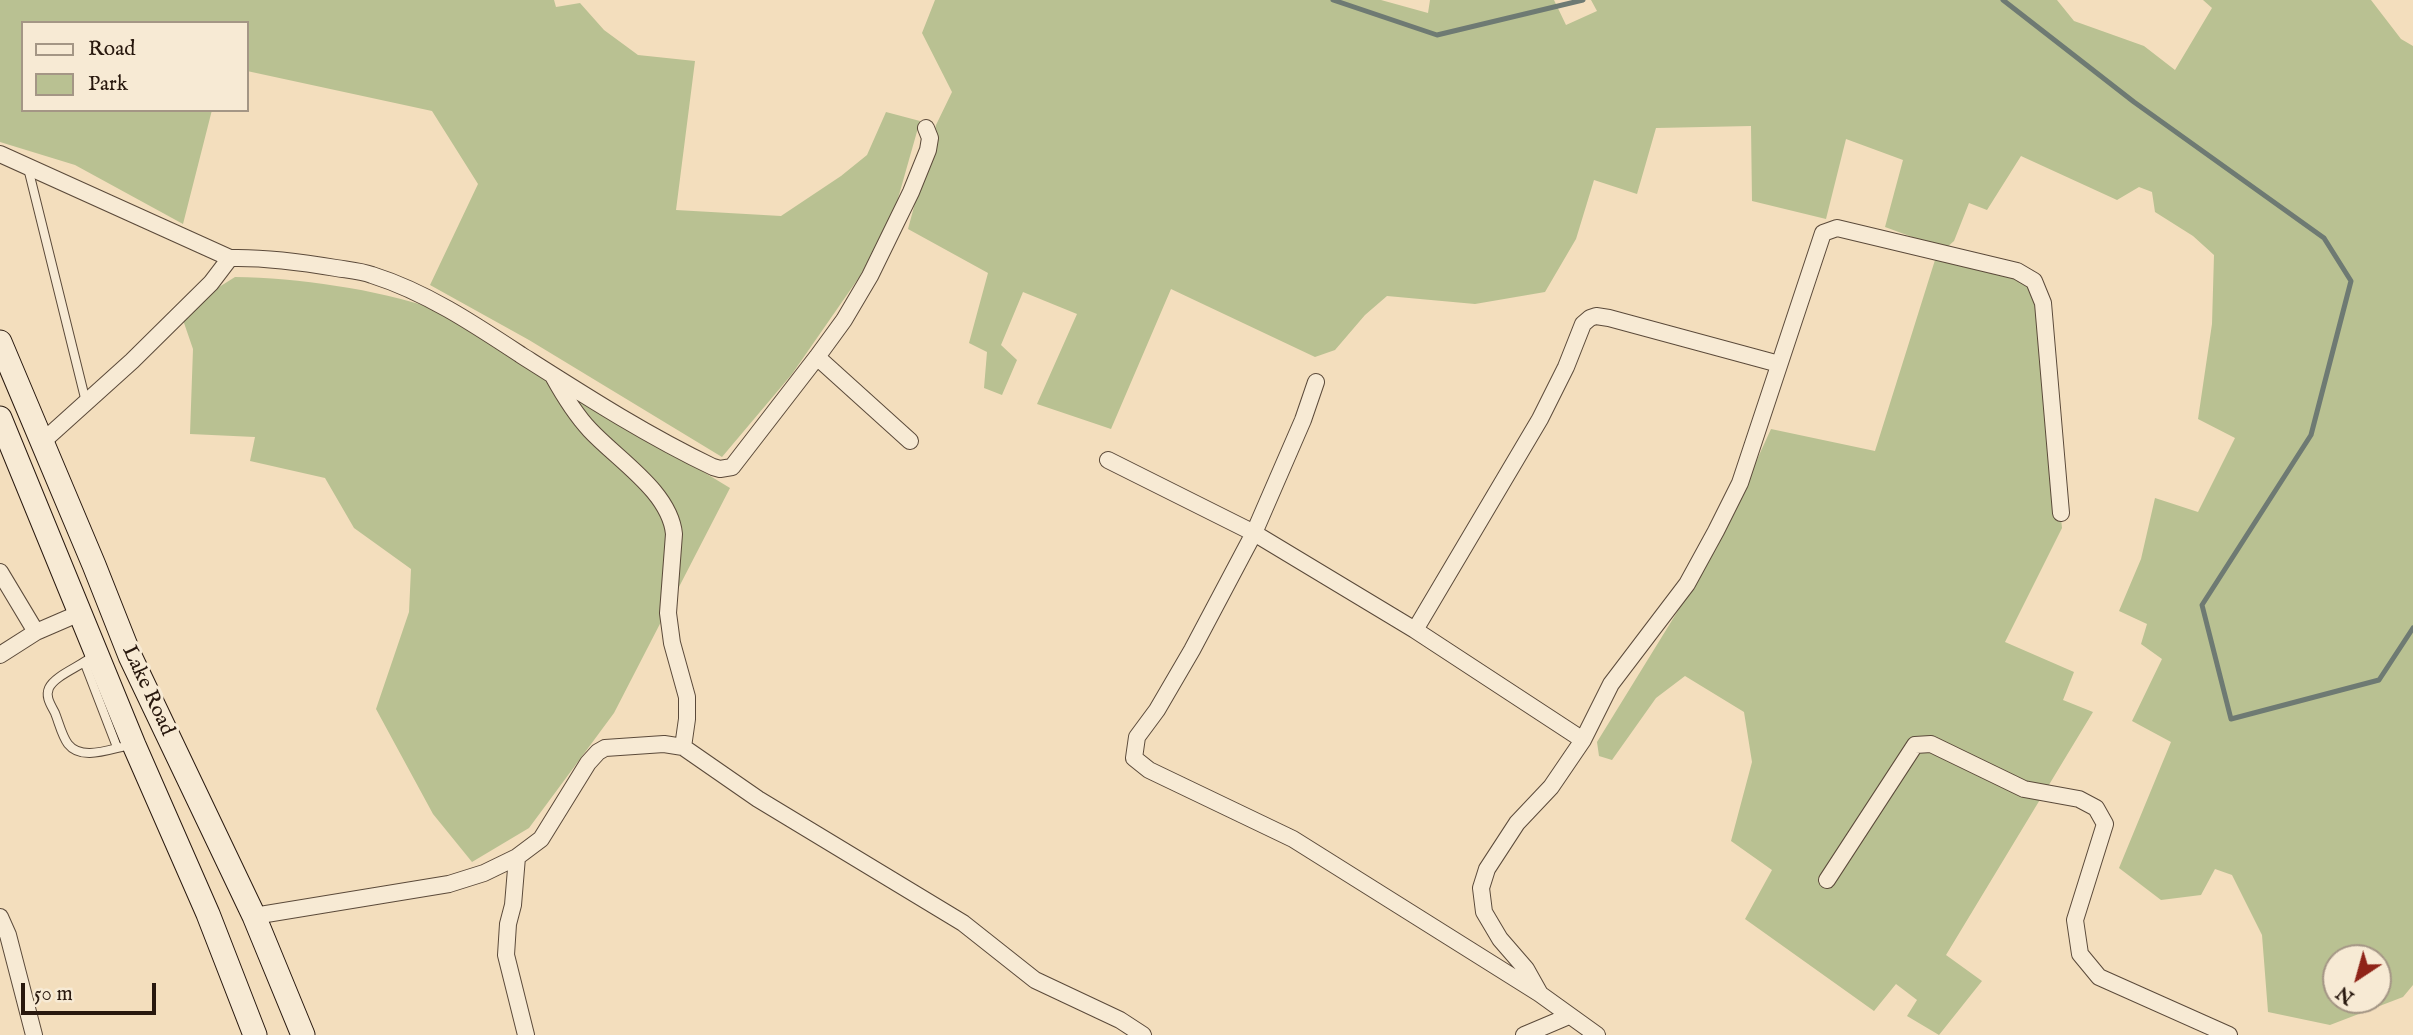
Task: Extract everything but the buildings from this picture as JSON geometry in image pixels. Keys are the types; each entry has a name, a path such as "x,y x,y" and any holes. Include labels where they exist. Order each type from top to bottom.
{"main road":[{"name":"Lake Road","path":"0,342 130,656 254,916 303,1035"},
{"name":"Lake Road","path":"1,426 80,613 91,658 126,746 208,914 255,1035"}],"street":[{"path":"0,154 230,258 369,273 394,282 424,296 653,437 713,467 726,469 738,463 844,320 870,276 911,192 928,150 930,138 926,128"},
{"path":"1540,994 1526,969 1495,930 1485,912 1481,888 1487,869 1517,822 1551,787 1584,740 1611,684 1687,584 1716,531 1740,483 1823,233 1837,229 2017,271 2034,281 2043,303 2061,513"},
{"path":"41,443 132,361 211,283 230,258"},
{"path":"1415,630 1541,419 1580,332 1590,318 1609,318 1779,364"},
{"path":"817,357 910,442"},
{"path":"552,374 578,417 652,490 673,522 668,612 672,643 687,697 684,747"},
{"path":"1315,382 1303,420 1254,533 1192,650 1157,710 1137,737 1134,758 1149,771 1293,839 1540,994 1597,1035"},
{"path":"1108,460 1254,533 1415,630 1584,740"},
{"path":"0,572 36,632"},
{"path":"0,655 36,632 80,613"},
{"path":"254,916 449,884 484,873 517,857 541,839 588,762 598,752 606,748 664,744 684,747 758,799 963,923 1035,980 1120,1020 1143,1035"},
{"path":"1827,880 1915,745 1931,744 2024,789 2079,799 2096,808 2105,824 2075,920 2080,954 2099,977 2229,1035"},
{"path":"517,857 506,955 526,1035"},
{"path":"0,917 8,935 34,1035"},
{"path":"1524,1035 1569,1016"}],"lane":[{"path":"28,166 86,402"},
{"path":"91,658 55,680 50,685 47,698 71,747 85,754 126,746"}],"green space":[{"path":"0,0 554,0 556,7 580,3 604,30 638,55 695,61 676,210 781,216 867,155 886,112 920,121 895,209 860,276 792,374 722,457 529,340 430,285 478,184 432,111 248,71 248,21 21,21 21,112 211,112 183,224 75,165 0,142"},
{"path":"935,0 1381,0 1428,13 1430,0 1554,0 1566,25 1597,11 1591,0 2057,0 2074,21 2144,46 2175,70 2212,8 2203,0 2371,0 2401,39 2413,46 2413,985 2403,997 2392,1001 2392,944 2322,944 2322,1014 2359,1014 2330,1025 2268,1012 2262,935 2232,875 2215,869 2201,895 2161,900 2119,868 2171,742 2132,721 2162,659 2141,644 2147,624 2119,611 2141,559 2155,498 2198,512 2235,438 2198,419 2212,324 2214,255 2193,236 2155,212 2152,192 2139,187 2117,200 2021,156 1987,210 1969,203 1954,241 1945,249 1885,227 1903,160 1846,139 1826,219 1752,201 1751,126 1656,128 1637,194 1594,180 1576,239 1545,292 1475,304 1387,296 1365,315 1335,350 1315,357 1171,289 1111,429 1037,404 1077,314 1023,292 1001,345 1017,360 1002,395 984,388 987,352 969,343 988,273 908,229 936,125 952,92 922,33"},
{"path":"1935,260 2023,281 2038,301 2062,528 2005,642 2074,672 2063,700 2093,712 1946,955 1982,981 1939,1035 1907,1016 1917,1000 1896,984 1874,1011 1745,919 1772,870 1731,841 1752,762 1744,712 1685,676 1656,698 1612,760 1599,756 1597,742 1716,549 1771,429 1875,451"},
{"path":"235,277 337,286 435,309 730,488 614,713 529,828 472,862 433,814 376,709 409,612 411,569 354,528 325,478 250,461 255,437 190,434 193,349 183,320 208,294"}],"waterway":[{"path":"1333,0 1437,35 1583,0"},
{"path":"2003,0 2134,102 2324,238 2351,281 2311,435 2202,605 2231,719 2379,680 2413,628"}]}
